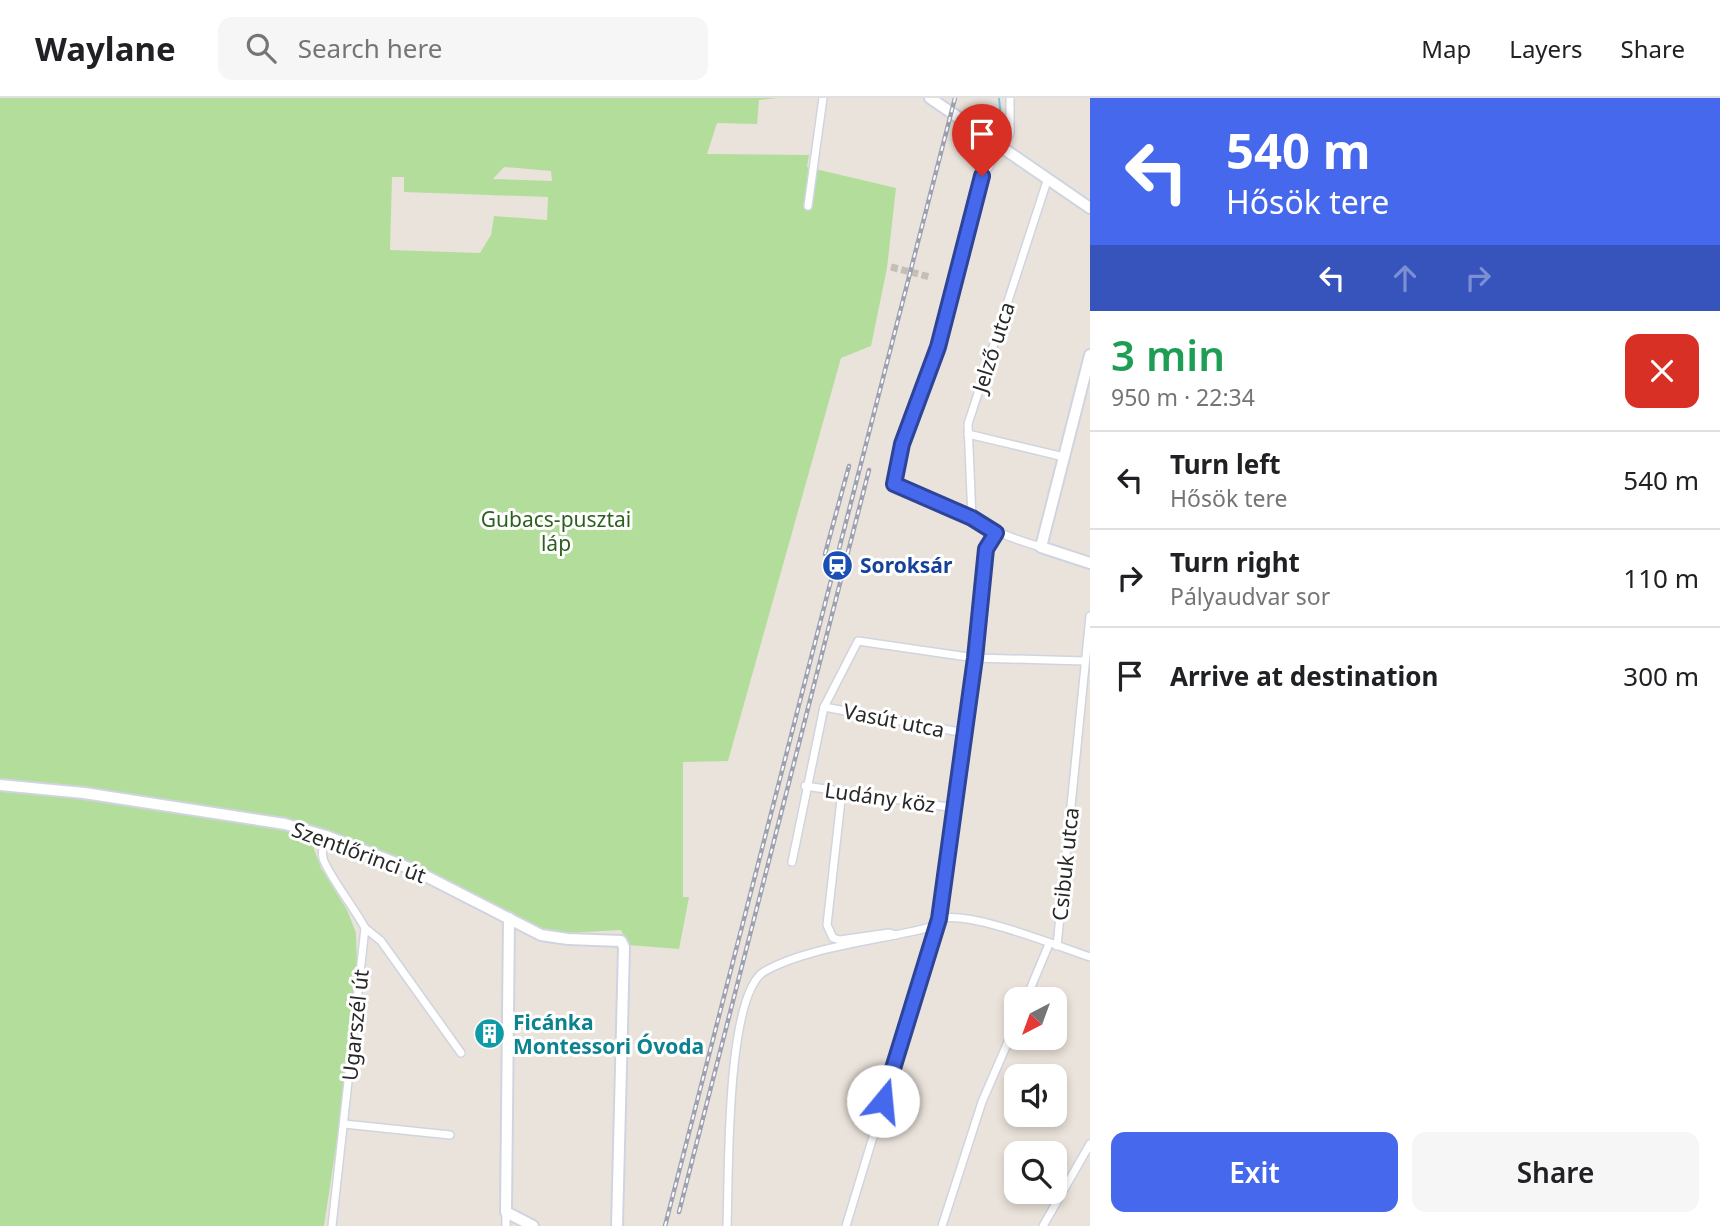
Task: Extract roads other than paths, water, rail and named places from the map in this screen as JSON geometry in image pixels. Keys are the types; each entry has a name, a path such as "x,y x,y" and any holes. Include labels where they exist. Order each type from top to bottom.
{"main road":[{"path":"930,98 1048,181 1089,204"},
{"path":"1090,355 1041,547 1090,563"},
{"name":"Szentlőrinci út","path":"0,785 84,793 285,824 326,836 414,870 541,935 621,941 624,947 617,1226"},
{"path":"509,918 506,1212 533,1226"}],"street":[{"path":"808,206 823,98"},
{"path":"1010,98 1010,133 1003,149 982,176 938,347 902,444 894,484 972,518 996,533 1041,547"},
{"name":"Jelző utca","path":"972,518 968,424 1048,181"},
{"path":"968,434 1064,457"},
{"path":"846,1226 937,923 975,658 986,549 996,533"},
{"name":"Csibuk utca","path":"1032,987 1053,945 1090,616"},
{"path":"792,862 805,786 824,707 858,641 975,658 1085,661"},
{"name":"Vasút utca","path":"824,707 965,733"},
{"name":"Ludány köz","path":"805,786 955,808"},
{"path":"842,792 827,925 829,932 840,940 889,933 898,936"},
{"path":"326,836 323,849 325,865 353,903 365,928 381,941 461,1054"},
{"path":"727,1226 733,1057 741,1018 754,980 764,972 822,950 898,936 937,923 951,915 1090,957"},
{"name":"Ugarszél út","path":"332,1226 365,928"},
{"path":"942,1226 982,1102 1004,1050"},
{"path":"344,1124 450,1135"},
{"path":"1043,1226 1090,1144"},
{"path":"506,1212 506,1226"}],"waterway":[{"path":"999,98 1002,128"}],"tunnel":[{"path":"891,267 930,277"}],"railway":[{"path":"665,1226 955,98"},
{"path":"825,554 849,466"},
{"path":"679,1212 869,470"}],"place":[{"name":"Soroksár","path":"837,565"},
{"name":"Ficánka Montessori Óvoda","path":"490,1034"}],"park label":[{"name":"Gubacs-pusztai láp","path":"556,531"}]}
